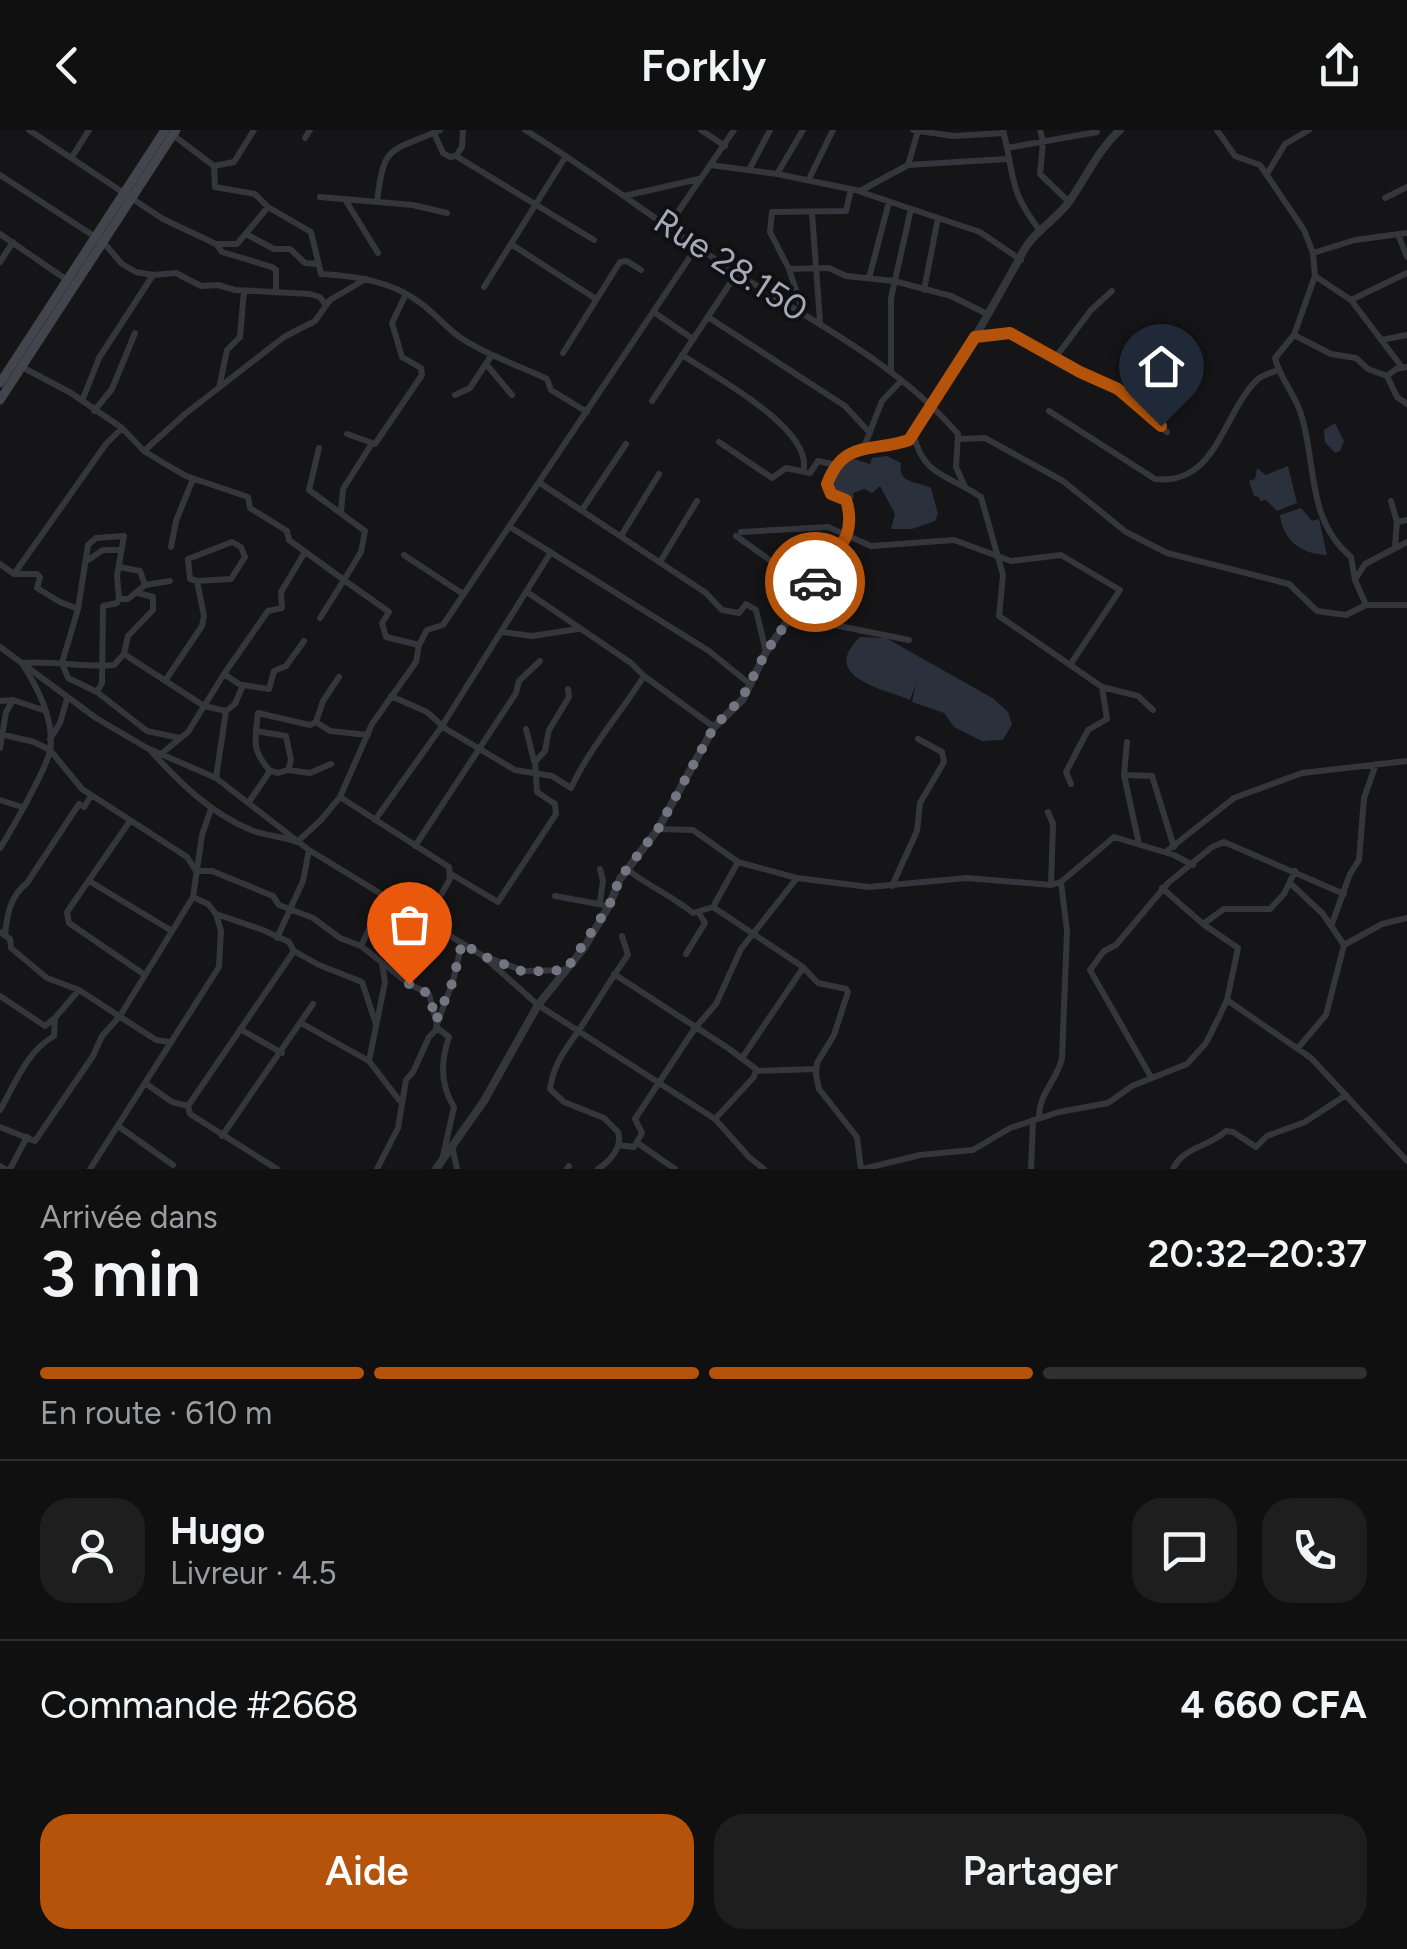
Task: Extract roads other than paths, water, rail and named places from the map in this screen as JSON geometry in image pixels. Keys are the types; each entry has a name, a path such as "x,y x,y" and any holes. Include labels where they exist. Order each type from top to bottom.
{"main road":[{"path":"0,400 171,132"},
{"path":"0,383 67,280 99,240"}],"street":[{"path":"29,130 164,219 216,244 231,246 268,207"},
{"path":"72,157 89,130"},
{"path":"214,166 234,162 254,130"},
{"path":"456,156 462,147 463,130"},
{"name":"Rue 28.150","path":"527,130 737,273 820,322 933,405"},
{"path":"546,130 547,143"},
{"path":"700,130 725,146"},
{"path":"669,225 734,130"},
{"path":"749,170 770,130"},
{"path":"777,174 802,130"},
{"path":"808,180 833,130"},
{"path":"1040,130 1040,174 1070,202"},
{"path":"436,1169 484,1101 538,1005 566,970 620,878 658,829 714,727 742,698 766,652 846,537 852,522 846,500 831,494 827,484 836,464 864,447 904,443 914,436 986,313 1000,296 1023,251 1070,202 1102,146 1120,130"},
{"path":"1217,130 1236,156 1256,162 1266,174 1304,230 1314,253 1315,276 1294,335 1275,358 1301,413 1310,478 1322,518 1338,547 1351,558 1366,605"},
{"path":"1266,174 1285,144 1309,130"},
{"path":"908,165 916,131 953,136 1003,132 1012,184 1024,210 1041,232"},
{"path":"1007,148 1096,131 1102,146"},
{"path":"171,132 214,166 215,188 255,194 268,207 311,232 321,274 367,279 406,294 422,303 458,336 492,356 548,379 552,390 587,412"},
{"path":"377,202 384,158 431,132 443,153 456,156 594,240"},
{"path":"484,287 566,156"},
{"path":"803,311 789,268 772,237 769,218 774,210 846,211 856,190 908,165 1007,158"},
{"path":"711,165 856,190 980,232 1021,260"},
{"path":"0,174 99,240 122,264 136,272 176,273 201,286 318,296 325,304"},
{"path":"622,196 699,179"},
{"path":"1384,198 1407,187"},
{"path":"320,197 413,205 447,213"},
{"path":"869,278 890,201"},
{"path":"346,202 378,253"},
{"path":"891,372 894,282 911,209"},
{"path":"812,213 820,322"},
{"path":"924,290 938,218"},
{"path":"0,234 67,280"},
{"path":"246,234 274,249 290,249 305,262 317,264"},
{"path":"1314,253 1355,240 1402,234 1407,257"},
{"path":"0,262 13,242"},
{"path":"216,244 222,252 276,270 276,292"},
{"path":"511,244 596,299"},
{"path":"297,842 320,822 340,796 368,735 416,662 428,630 443,625 698,245"},
{"path":"563,353 620,262 627,261 641,270"},
{"path":"789,268 830,269 846,276 894,282 951,296 986,313"},
{"path":"652,400 737,273"},
{"path":"1351,300 1407,273"},
{"path":"82,400 99,358 153,275"},
{"path":"1294,335 1331,354 1356,358 1368,370 1387,376 1404,367 1351,300 1315,276"},
{"path":"144,451 284,337 314,321 325,304 367,279"},
{"path":"218,389 227,350 240,337 244,291"},
{"path":"1056,358 1091,310 1112,291"},
{"path":"341,512 343,489 422,375 421,368 402,356 392,323 406,294"},
{"path":"655,313 692,339"},
{"path":"708,317 845,406 870,433"},
{"path":"94,410 112,389 134,333"},
{"path":"975,337 1010,333 1118,389 1167,432"},
{"path":"1380,340 1407,336"},
{"path":"682,354 782,422 804,459 803,472"},
{"path":"455,395 470,388 492,356"},
{"path":"486,364 512,395"},
{"path":"22,367 82,400 122,428 144,451 193,478 248,497 250,508 287,532 289,540 390,612 382,623 386,637 419,646"},
{"path":"1049,411 1155,480 1165,480 1203,466 1256,381 1278,370"},
{"path":"1387,376 1397,398 1407,404"},
{"path":"864,447 882,402 902,380"},
{"path":"933,405 960,439 956,466 964,488"},
{"path":"14,574 106,444 122,428"},
{"path":"347,434 371,445"},
{"path":"914,436 918,455 926,467 981,497 1004,580 999,616 1102,687 1138,696 1153,710"},
{"path":"960,439 985,438 1016,455 1063,481 1126,532 1167,553 1289,584 1318,611 1346,614 1366,605 1407,606"},
{"path":"719,442 772,478 786,468 803,472 814,471 818,462 836,464"},
{"path":"582,510 626,444"},
{"path":"319,448 309,490 364,531 360,552 320,618"},
{"path":"621,536 659,474"},
{"path":"171,547 176,521 193,478"},
{"path":"540,482 728,613 739,614 746,604 756,610 766,652"},
{"path":"660,562 697,501"},
{"path":"1391,501 1397,522 1395,547"},
{"path":"1397,522 1407,520"},
{"path":"909,640 834,625 821,605 739,534 828,526 871,546 954,540 1010,561 1061,554 1120,590 1070,665"},
{"path":"510,527 708,651 750,685"},
{"path":"170,581 145,585 123,601 119,599 116,595 124,536 96,538 88,546 78,609 62,663 68,678 98,692 147,731 180,738"},
{"path":"232,542 241,547 245,557 231,579 196,581 190,578 191,556 232,542"},
{"path":"1355,580 1365,564 1407,542"},
{"path":"87,561 103,550 121,550"},
{"path":"161,754 180,738 268,612 282,608 280,592 305,552"},
{"path":"376,820 442,726 552,552"},
{"path":"404,554 462,594"},
{"path":"0,564 14,574 37,574 37,588 78,609"},
{"path":"119,567 140,571 145,585"},
{"path":"164,681 202,626 204,616 196,581"},
{"path":"527,592 631,662 644,676 714,727"},
{"path":"22,663 114,665 124,654 128,636 154,610 152,596 136,593"},
{"path":"98,692 103,666 103,606 119,599"},
{"path":"501,632 532,636 578,629"},
{"path":"224,674 242,686 269,689 274,671 286,666 304,641"},
{"path":"2,651 67,699 147,748 216,778 297,842 483,956 538,1005 716,1119 764,1169"},
{"path":"124,654 204,706 226,711"},
{"path":"415,846 520,681 540,661"},
{"path":"22,663 45,700 50,750 60,766 91,796 187,857 196,871"},
{"path":"391,696 425,710 442,726 519,772 552,776 570,788 583,760 601,742 644,676"},
{"path":"331,764 310,773 270,770 258,758 256,731 258,712 310,725 316,722 322,701 339,677"},
{"path":"216,778 226,711 242,686"},
{"path":"1071,784 1065,775 1085,734 1108,719 1102,687"},
{"path":"534,762 545,750 549,730 569,697 568,689"},
{"path":"49,740 60,724 67,699"},
{"path":"0,701 13,700 46,711"},
{"path":"0,748 0,734 13,700"},
{"path":"316,722 330,731 368,735"},
{"path":"451,874 498,902 556,814 555,804 536,792 526,729"},
{"path":"256,731 286,736 288,770"},
{"path":"0,734 50,750"},
{"path":"892,886 917,831 920,803 944,762 942,752 918,739"},
{"path":"1127,742 1124,774 1139,845"},
{"path":"147,748 211,810 256,833 297,842"},
{"path":"0,848 50,750"},
{"path":"1170,850 1234,798 1302,773 1407,760"},
{"path":"1332,926 1350,874 1359,860 1364,798 1376,764"},
{"path":"249,802 270,770"},
{"path":"1124,774 1152,776 1170,850"},
{"path":"91,796 84,806 79,804 27,883 21,886 8,909 3,934 10,938 11,948 34,970 79,990 156,1040 169,1042"},
{"path":"340,796 449,866 451,874 426,922"},
{"path":"0,800 22,807"},
{"path":"0,1127 35,1141 93,1056 102,1036 120,1016 193,897 202,835 211,810"},
{"path":"1048,812 1053,824 1051,885"},
{"path":"130,821 67,912 69,923 145,975"},
{"path":"658,829 692,830 738,862 797,878 869,887 967,878 1051,885 1061,882 1118,837 1170,850 1193,864"},
{"path":"1152,1077 1090,970 1104,951 1116,945 1162,888 1212,847 1224,842 1344,894"},
{"path":"277,938 303,881 309,850"},
{"path":"713,907 738,862"},
{"path":"600,869 605,904"},
{"path":"628,870 693,913 713,907 803,967 818,984 846,989 834,1035 816,1068 819,1089 857,1137 862,1169 920,1155 973,1150 1002,1132 1036,1119 1108,1102 1194,1059 1206,1044 1227,1000 1238,948 1162,888"},
{"path":"196,871 212,872 273,896 279,904 313,918 340,938 361,946 409,984 429,994 436,1025 449,1037 442,1067 454,1107 443,1158"},
{"path":"1203,924 1224,910 1270,910 1295,872"},
{"path":"618,1146 634,1148 638,1144 642,1133 635,1119 695,1028 716,1004 741,950 797,878"},
{"path":"89,880 172,931"},
{"path":"1031,1169 1039,1102 1062,1058 1067,931 1061,882"},
{"path":"1290,883 1332,926 1344,945"},
{"path":"361,946 384,896"},
{"path":"555,896 605,904"},
{"path":"90,1169 219,967 220,931 216,914 208,904 193,897"},
{"path":"686,954 705,923 699,913"},
{"path":"216,914 264,930 289,942 294,951 318,965 362,982 376,1024"},
{"path":"1298,1048 1326,1015 1344,945 1382,924 1407,918"},
{"path":"598,1169 618,1146 618,1132 608,1121 564,1102 550,1089 556,1064 628,955 622,936"},
{"path":"377,1169 398,1128 406,1080 414,1072 436,1025 462,943"},
{"path":"277,1169 190,1114 188,1106 294,951"},
{"path":"483,956 524,972 566,970"},
{"path":"369,1061 385,982 380,960"},
{"path":"742,1058 803,967"},
{"path":"614,974 756,1071 816,1068"},
{"path":"0,996 44,1026 79,990"},
{"path":"1227,1000 1311,1058 1407,1162"},
{"path":"222,1136 313,1004"},
{"path":"0,1110 3,1097 26,1062 54,1036 55,1018"},
{"path":"301,1023 369,1061 400,1101"},
{"path":"240,1029 282,1053"},
{"path":"716,1119 756,1071"},
{"path":"145,1082 176,1104 188,1106"},
{"path":"1173,1169 1186,1152 1218,1140 1226,1131 1256,1148 1267,1136 1306,1122 1346,1095"},
{"path":"118,1126 173,1165"},
{"path":"5,1168 26,1138"},
{"path":"638,1144 674,1169"},
{"path":"452,1146 458,1169"},
{"path":"259,1169 263,1160"}]}
